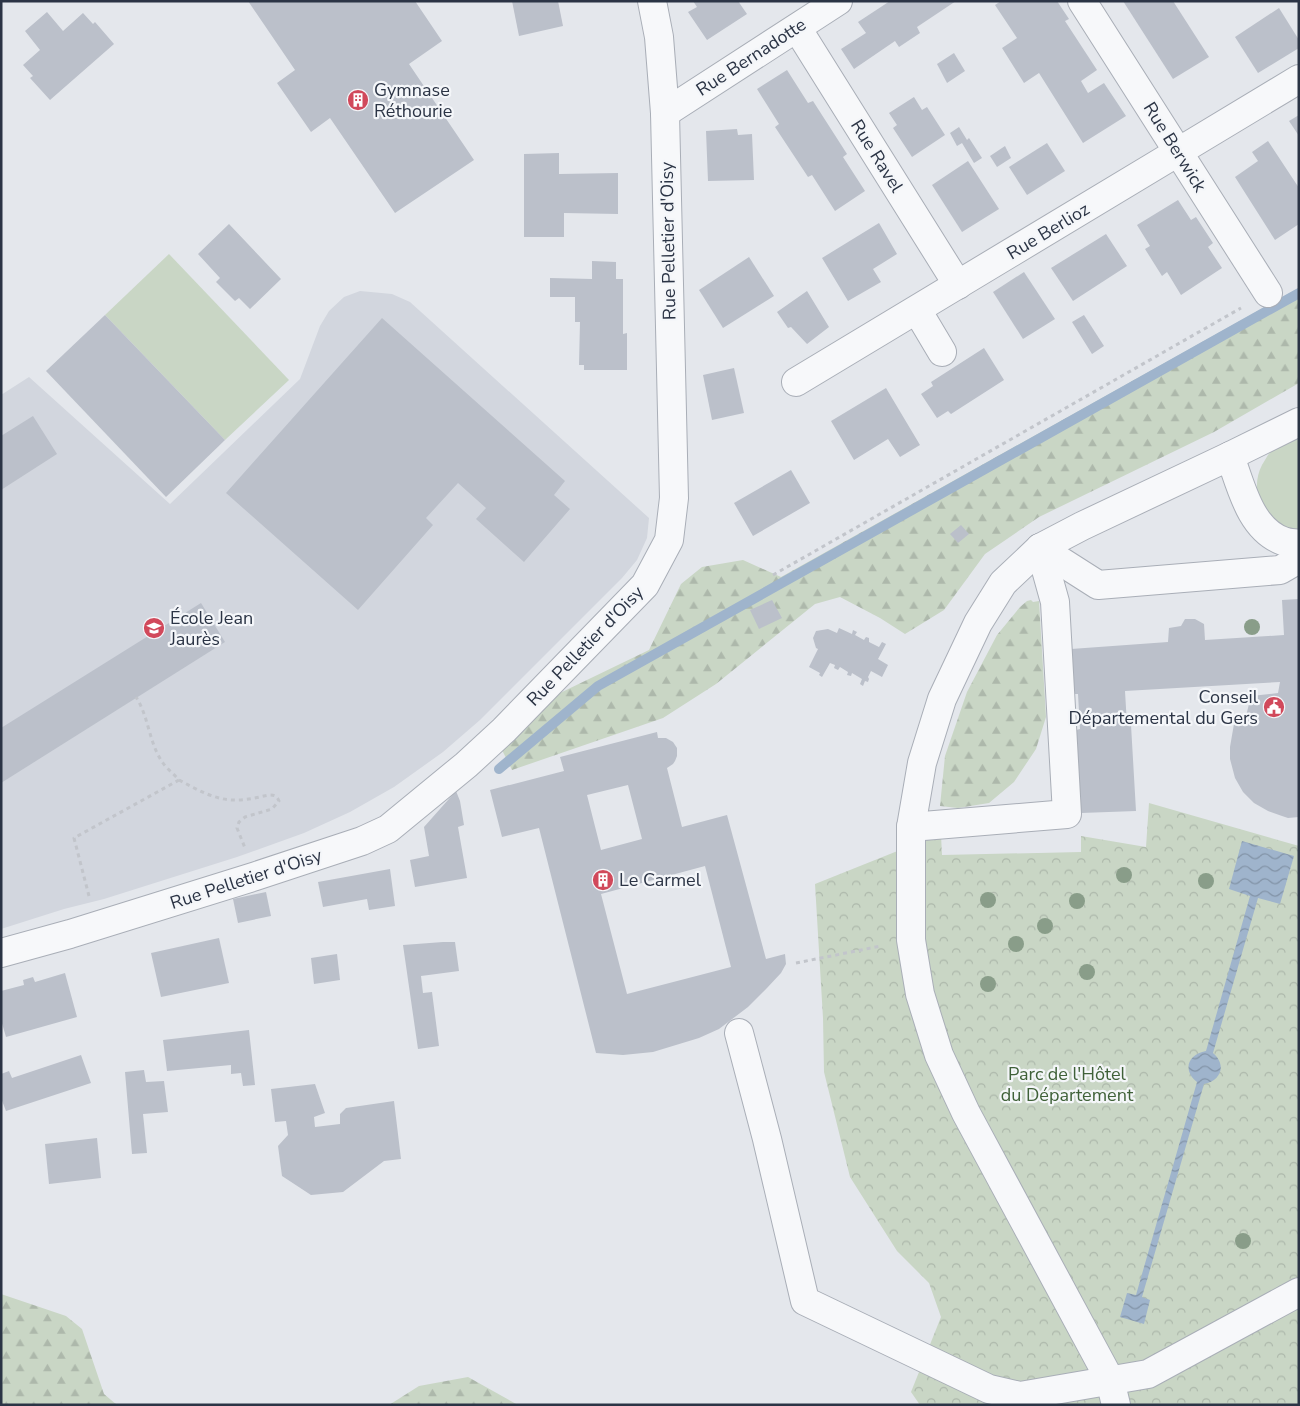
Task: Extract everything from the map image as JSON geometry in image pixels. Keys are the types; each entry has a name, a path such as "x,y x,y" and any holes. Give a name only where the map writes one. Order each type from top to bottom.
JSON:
{"street":[{"name":"Rue Pelletier d'Oisy","path":"1,953 97,926 256,876 362,841 388,829 466,765 504,730 645,585 668,540 674,498 664,113 659,37 652,1"},
{"name":"Rue Bernadotte","path":"664,113 838,1"},
{"name":"Rue Berwick","path":"1082,1 1268,293"},
{"name":"Rue Ravel","path":"797,28 958,285"},
{"name":"Rue Berlioz","path":"796,382 1299,78"},
{"path":"917,310 942,352"},
{"path":"1113,1392 966,1113 939,1055 920,994 911,940 911,827 922,763 942,699 978,623 1003,583 1040,548 1299,422"},
{"path":"1230,456 1249,509 1263,528 1283,541 1299,544"},
{"path":"1040,548 1098,585 1280,570 1299,559"},
{"path":"911,827 1067,814 1055,602 1040,548"},
{"path":"738,1033 767,1139 804,1301 990,1389 1020,1396 1113,1392 1299,1292"}],"path":[{"path":"773,575 1268,293"},
{"path":"136,697 141,704 155,748 162,763 179,780 221,800 239,800 270,795 278,797 279,801 272,809 245,817 239,822 237,828 256,876"},
{"path":"97,926 74,838 179,780"},
{"path":"796,963 911,940"}],"shaded area":[{"path":"360,291 392,294 410,302 649,518 647,538 637,560 622,578 480,720 443,752 394,787 350,812 304,833 237,857 1,929 1,395 29,377 170,504 300,379 320,326 329,311 344,297"}],"green space":[{"path":"169,254 289,380 225,440 105,315"},
{"path":"1299,288 1299,383 1214,432 1039,517 985,554 944,610 905,634 880,618 840,597 815,604 716,684 663,718 512,770 501,748 560,693 649,650 681,584 702,567 743,560 781,577"},
{"path":"1299,439 1299,532 1278,524 1269,517 1259,498 1257,487 1258,476 1268,455 1278,446"},
{"path":"1031,600 1033,602 1039,601 1046,717 1036,749 1014,782 989,803 958,808 940,806 945,756 967,692 997,635 1020,607"},
{"name":"Parc de l'Hôtel du Département","path":"1149,803 1299,846 1299,1405 920,1405 911,1392 941,1317 929,1283 897,1251 850,1177 824,1072 823,1018 815,884 941,835 942,855 1081,852 1081,836 1146,847"},
{"path":"1,1294 66,1316 82,1329 104,1394 117,1405 1,1405"},
{"path":"468,1377 518,1405 389,1405 419,1386"}],"water":[{"path":"1242,841 1294,856 1280,904 1258,898 1213,1053 1220,1062 1220,1072 1215,1080 1204,1084 1142,1297 1150,1300 1144,1324 1120,1317 1127,1293 1136,1295 1197,1082 1190,1073 1189,1063 1195,1055 1206,1051 1250,896 1229,889"}],"building":[{"name":"Gymnase Réthourie","path":"248,1 415,1 442,41 409,64 474,160 395,213 330,118 311,132 277,83 295,70"},
{"path":"512,1 558,1 563,26 519,36"},
{"path":"693,1 738,1 747,14 707,40 688,12 697,7"},
{"path":"890,1 956,1 917,27 920,33 899,47 895,41 854,69 841,49 866,33 858,22"},
{"path":"1001,1 1057,1 1069,19 1065,21 1097,70 1081,81 1088,93 1104,83 1126,116 1083,143 1039,73 1024,83 1002,48 1017,38 995,5"},
{"path":"1123,1 1173,1 1209,57 1173,79"},
{"path":"1279,8 1299,40 1299,48 1258,73 1235,37"},
{"path":"47,12 63,31 83,13 93,24 95,22 114,44 50,100 30,78 33,76 23,65 40,50 25,31"},
{"path":"954,53 965,71 947,83 937,64"},
{"path":"787,70 808,103 813,101 847,154 843,157 865,191 835,211 812,175 808,177 775,127 779,124 757,89"},
{"path":"914,97 922,110 927,107 945,135 912,157 893,128 897,125 889,113"},
{"path":"1299,115 1299,136 1289,121"},
{"path":"959,127 982,158 974,163 962,143 957,146 950,133"},
{"path":"737,129 738,135 752,134 754,180 708,181 706,131"},
{"path":"1268,141 1299,188 1299,224 1275,240 1235,177 1258,161 1252,152"},
{"path":"1047,143 1065,171 1027,195 1009,167"},
{"path":"1005,146 1011,158 997,167 990,156"},
{"path":"559,153 559,174 618,173 618,214 564,213 564,237 524,237 524,154"},
{"path":"968,161 999,209 962,232 932,185"},
{"path":"1178,200 1191,220 1196,217 1213,243 1208,247 1222,268 1181,295 1167,272 1162,276 1145,249 1150,246 1137,225"},
{"path":"879,223 897,254 873,269 881,282 848,301 822,258"},
{"path":"229,224 281,279 250,309 239,298 235,301 216,282 220,278 198,254"},
{"path":"1106,234 1127,266 1073,301 1051,268"},
{"path":"749,257 774,296 723,328 699,290"},
{"path":"592,261 616,262 616,279 623,279 623,334 627,333 627,370 584,370 584,365 579,365 580,322 575,322 575,297 550,297 550,278 592,279"},
{"path":"1024,272 1055,319 1023,339 993,292"},
{"path":"807,291 829,327 807,344 791,327 788,328 777,312"},
{"path":"105,315 225,440 166,497 46,371"},
{"path":"1084,315 1104,346 1092,354 1072,322"},
{"path":"382,318 565,481 554,495 570,509 524,562 476,519 486,508 458,483 426,518 433,525 358,610 226,493"},
{"path":"984,348 1004,380 951,414 948,411 937,418 921,394 933,386 931,382"},
{"path":"734,368 744,413 712,420 703,375"},
{"path":"886,388 920,445 900,457 888,439 854,460 831,421"},
{"path":"33,416 57,454 1,490 1,436"},
{"path":"791,470 810,503 753,536 734,503"},
{"path":"961,525 969,534 958,543 950,534"},
{"name":"Conseil Départemental du Gers","path":"1299,599 1299,817 1288,818 1268,811 1254,803 1243,792 1235,778 1230,759 1235,718 1245,720 1251,696 1278,693 1280,682 1125,691 1127,725 1131,725 1136,811 1081,813 1076,730 1080,729 1078,694 1074,694 1071,649 1168,642 1169,628 1181,626 1185,619 1195,619 1204,624 1205,640 1284,635 1282,600"},
{"path":"772,600 782,618 759,629 750,610"},
{"path":"201,603 225,642 1,783 1,728"},
{"path":"839,628 852,634 853,630 857,632 855,635 864,640 866,637 869,638 869,642 879,647 882,642 886,644 878,659 888,665 882,677 871,671 868,682 865,681 863,686 860,684 862,679 852,673 851,676 847,675 848,672 840,667 838,670 834,668 835,665 830,663 822,677 819,675 820,673 809,667 818,649 813,638 816,631 828,629 837,633"},
{"name":"Le Carmel","path":"657,732 658,738 666,738 673,742 677,748 675,761 667,768 682,827 727,815 766,959 785,954 786,964 781,973 748,1007 719,1029 699,1038 653,1052 623,1055 596,1053 539,828 502,837 490,790 564,771 560,757","holes":["628,785 642,839 601,850 587,795","705,866 731,967 627,994 601,894"]},
{"path":"456,791 460,801 464,825 458,827 467,878 415,887 410,860 429,856 424,827"},
{"path":"390,869 395,906 369,910 367,899 323,907 318,882"},
{"path":"266,892 271,916 238,923 233,899"},
{"path":"219,938 229,983 161,997 151,953"},
{"path":"455,942 459,971 421,976 423,993 432,992 439,1046 418,1049 403,945"},
{"path":"337,954 340,980 314,984 311,958"},
{"path":"65,973 77,1017 6,1037 1,1020 1,991 24,985 23,980 33,977 35,982"},
{"path":"249,1030 255,1085 243,1086 241,1073 231,1074 231,1065 167,1071 163,1040"},
{"path":"81,1055 91,1083 6,1111 1,1098 1,1074 9,1071 12,1078"},
{"path":"144,1070 146,1082 164,1081 168,1112 143,1114 147,1153 132,1154 125,1072"},
{"path":"315,1084 325,1113 314,1117 315,1127 340,1124 340,1114 346,1108 394,1101 401,1159 384,1161 343,1192 311,1195 282,1176 278,1146 288,1135 286,1121 275,1122 271,1089"},
{"path":"97,1138 101,1178 49,1184 45,1144"}],"waterway":[{"path":"499,769 598,686 1299,293"}],"place":[{"name":"Gymnase Réthourie","path":"358,100"},
{"name":"École Jean Jaurès","path":"154,628"},
{"name":"Conseil Départemental du Gers","path":"1274,707"},
{"name":"Le Carmel","path":"603,880"}]}
